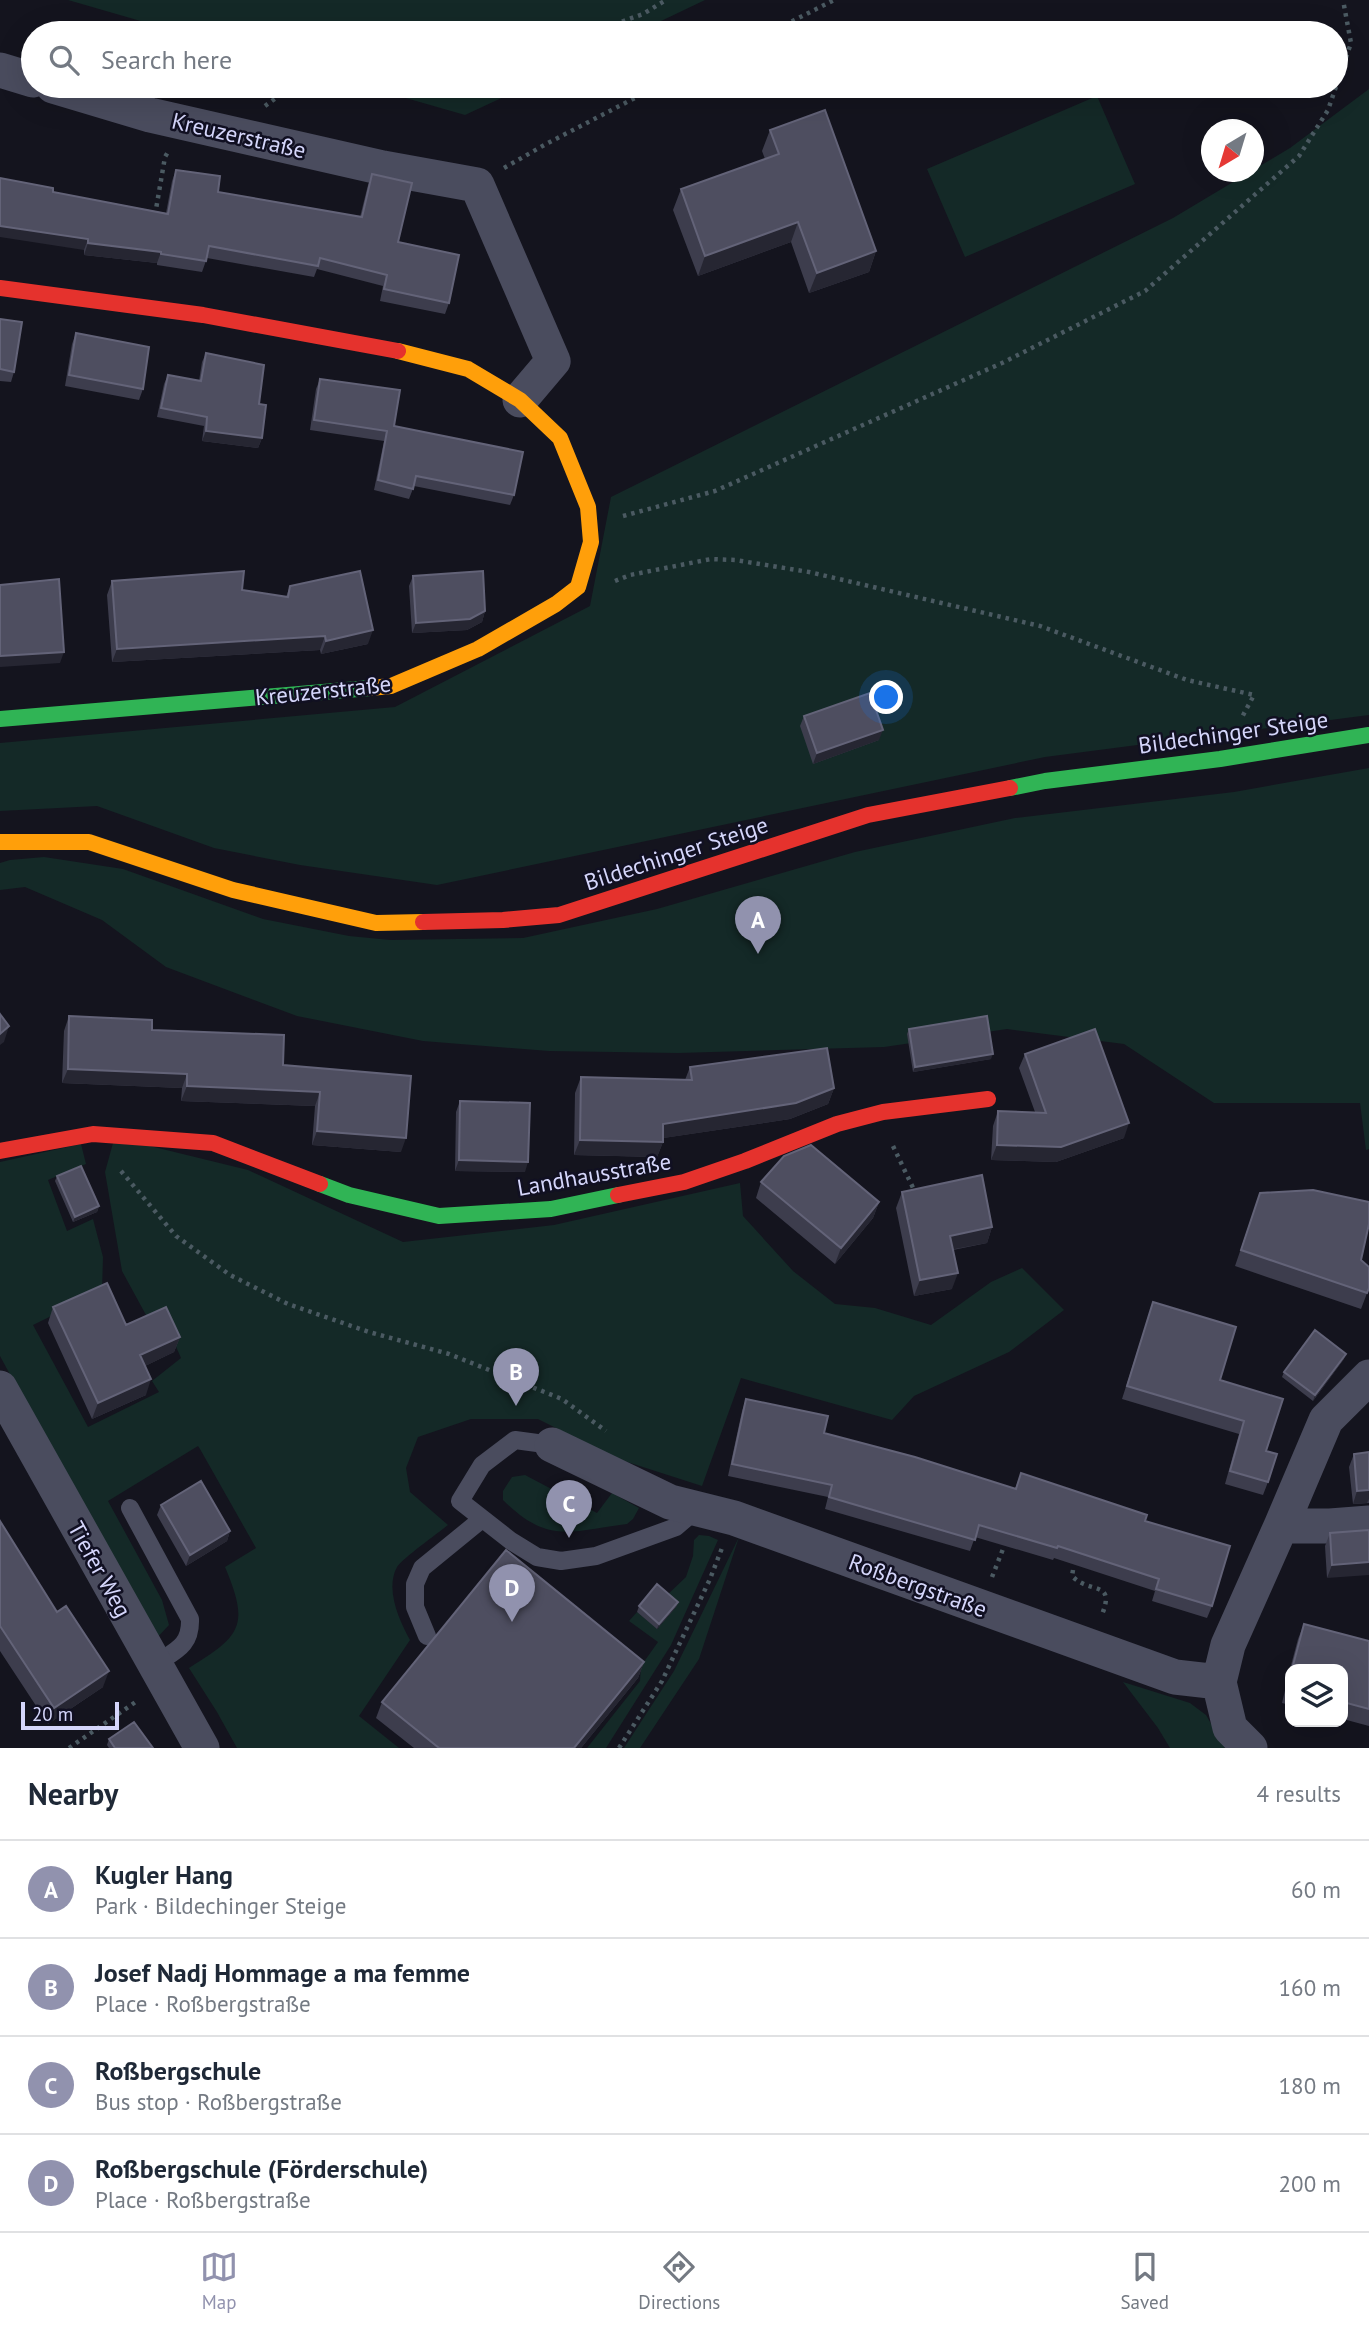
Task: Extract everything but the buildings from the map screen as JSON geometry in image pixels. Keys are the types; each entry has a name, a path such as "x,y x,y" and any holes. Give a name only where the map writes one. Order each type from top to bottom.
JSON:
{"street":[{"path":"0,70 21,76"},
{"name":"Kreuzerstraße","path":"93,98 188,124 477,185"},
{"path":"477,185 553,361 520,400"},
{"name":"Kreuzerstraße","path":"0,288 50,292 202,315 391,349 468,369 520,400 561,438 588,507 591,542 578,587 556,604 478,649 391,686 0,719"},
{"name":"Bildechinger Steige","path":"0,842 89,842 233,890 376,922 503,920 559,915 868,815 1045,781 1220,759 1369,735"},
{"name":"Landhausstraße","path":"0,1151 93,1134 213,1143 349,1195 439,1216 551,1209 684,1182 837,1124 883,1112 988,1099"},
{"path":"1250,1748 1230,1728 1219,1682 1228,1645 1326,1420 1369,1377"},
{"name":"Tiefer Weg","path":"0,1388 201,1748"},
{"name":"Roßbergstraße","path":"552,1445 670,1502 734,1518 1175,1677 1219,1682"},
{"path":"1281,1526 1369,1523"}],"lane":[{"path":"552,1445 515,1440 482,1465 460,1502 510,1541 537,1557 561,1561 596,1556 676,1527 698,1508"},
{"path":"130,1508 190,1619 190,1633 184,1645 159,1674"},
{"path":"428,1636 415,1607 415,1584 422,1568 482,1519"}],"path":[{"path":"623,21 643,14 666,0"},
{"path":"793,21 834,0"},
{"path":"1343,0 1347,21"},
{"path":"1348,27 1351,43 1348,52"},
{"path":"477,185 546,144 635,98"},
{"path":"591,542 622,517 715,491 1002,363 1145,291 1299,156 1328,110 1332,98"},
{"path":"154,223 165,157 173,146 181,143 188,124"},
{"path":"605,584 630,575 711,559 797,570 1040,626 1187,680 1254,695"},
{"path":"883,1112 889,1140 919,1203"},
{"path":"93,1134 176,1236 230,1275 288,1304 369,1332 449,1354 562,1399 607,1431"},
{"path":"619,1748 662,1681 710,1579 734,1518"},
{"path":"1073,1570 1072,1576 1077,1581 1099,1587 1107,1598 1089,1647"},
{"path":"69,1748 159,1674"}],"green space":[{"path":"68,0 705,0 661,21 141,21"},
{"path":"1369,89 1369,715 1045,757 437,885 300,865 214,848 97,806 0,811 0,743 395,707 590,606 611,497 1173,218 1233,182 1264,182 1264,164 1290,148"},
{"path":"406,98 501,98 465,115"},
{"path":"1092,98 1098,98 1135,184 965,257 927,169"},
{"path":"1369,768 1369,1149 1366,1150 1360,1103 1214,1103 1124,1044 1007,1029 884,1047 678,1053 549,1051 423,1041 297,1016 166,967 102,920 25,887 0,890 0,863 44,857 123,869 263,919 349,936 390,940 523,938 657,909 855,852 1015,818 1234,792"},
{"path":"113,1143 150,1146 248,1170 403,1242 554,1225 740,1183 743,1216 793,1271 835,1304 875,1308 931,1325 991,1282 1022,1268 1064,1310 1009,1352 914,1396 892,1420 741,1378 702,1486 618,1459 538,1419 471,1419 418,1437 406,1468 410,1492 448,1525 397,1567 392,1585 393,1594 398,1614 410,1640 359,1716 399,1748 237,1748 189,1668 220,1647 236,1628 237,1603 225,1567 256,1548 200,1449 198,1446 108,1501 162,1600 169,1625 154,1641 0,1356 0,1162 81,1144 86,1164 48,1180 67,1231 93,1219 103,1257 102,1291 33,1325 88,1427 159,1392 152,1381 181,1358 167,1326 152,1326 122,1271 105,1172"},
{"path":"525,1475 597,1513 612,1493 639,1508 627,1524 561,1532 547,1529 533,1524 503,1500 503,1491 512,1477"},
{"path":"699,1535 718,1540 671,1645 606,1748 587,1748 640,1681 641,1666 658,1642 629,1621 637,1612 658,1629 665,1597 686,1577 693,1556 694,1540"},
{"path":"739,1537 699,1659 640,1748 624,1748 674,1671"},
{"path":"1123,1682 1190,1703 1206,1715 1225,1748 1170,1748"}],"traffic: fast":[{"path":"0,719 370,688"},
{"path":"1010,788 1369,735"},
{"path":"320,1184 349,1195 439,1216 551,1209 618,1195"}],"traffic: slow":[{"path":"370,688 391,686 478,649 556,604 578,587 591,542 588,507 560,438 520,400 468,369 398,351"},
{"path":"0,842 89,842 233,890 376,923 423,922"}],"traffic: jam":[{"path":"0,288 203,315 398,351"},
{"path":"423,922 503,920 559,915 868,815 1010,788"},
{"path":"618,1195 684,1182 837,1124 883,1112 988,1099"},
{"path":"0,1151 93,1134 213,1143 320,1184"}],"place":[{"name":"Kugler Hang","path":"758,954"},
{"name":"Josef Nadj Hommage a ma femme","path":"516,1406"},
{"name":"Roßbergschule","path":"569,1538"},
{"name":"Roßbergschule (Förderschule)","path":"512,1622"}]}
